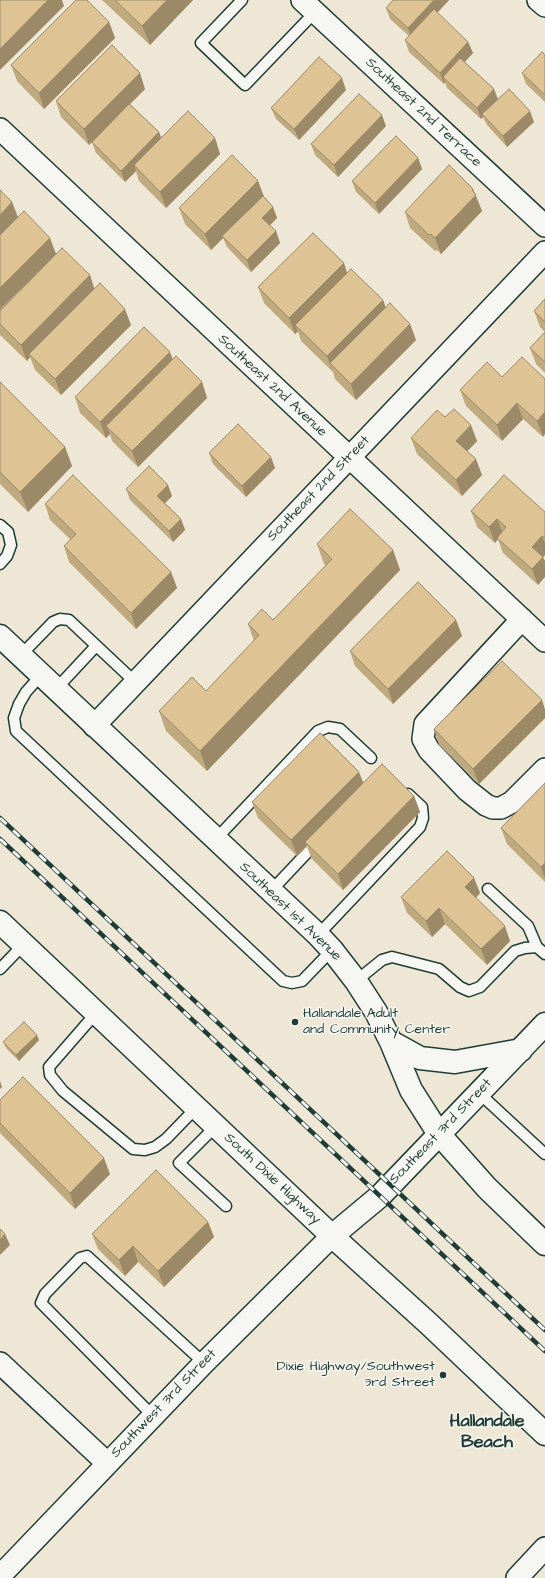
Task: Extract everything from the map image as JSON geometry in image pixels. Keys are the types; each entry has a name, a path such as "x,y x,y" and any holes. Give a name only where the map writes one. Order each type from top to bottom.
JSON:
{"main road":[{"name":"Southeast 1st Avenue","path":"0,636 270,892 325,942 356,981 376,1012 391,1042 411,1090 439,1134 487,1188 540,1236"},
{"name":"South Dixie Highway","path":"0,922 332,1236 429,1324 545,1434"},
{"name":"Southeast 3rd Street","path":"332,1236 380,1196 545,1024"},
{"path":"391,1042 420,1058 455,1062 521,1050"}],"street":[{"path":"538,0 545,6"},
{"name":"Southeast 2nd Terrace","path":"308,6 545,226"},
{"name":"Southeast 2nd Avenue","path":"0,129 348,458 545,641"},
{"name":"Southeast 2nd Street","path":"94,726 545,252"},
{"path":"522,619 425,724 423,738 429,750 467,790 486,805 493,808 501,808 512,802 545,769"},
{"name":"Southwest 3rd Street","path":"0,1576 204,1363 332,1236"},
{"path":"0,1363 107,1463"},
{"path":"517,1578 545,1548"}],"lane":[{"path":"242,0 201,43 245,84 308,6"},
{"path":"0,525 8,532 11,545 7,556 0,564"},
{"path":"20,656 53,622 60,619 69,620 136,682"},
{"path":"96,646 48,682 26,692 19,704 14,718 16,731 283,981 292,983 302,981 325,942 420,827 423,818 422,807 401,788"},
{"path":"215,840 318,731 328,726 340,729 371,758"},
{"path":"270,892 324,835"},
{"path":"488,889 528,926 537,947 545,954"},
{"path":"0,969 24,944"},
{"path":"356,981 382,960 392,957 439,968 460,987 469,991 480,987 515,951 537,947"},
{"path":"96,1013 49,1067 50,1075 63,1091 133,1150 145,1150 155,1147 166,1139 196,1108"},
{"path":"479,1093 545,1154"},
{"path":"216,1126 179,1163 226,1206"},
{"path":"153,1416 41,1303 45,1294 80,1258 87,1256 204,1363"}],"building":[{"path":"48,0 0,49 0,1"},
{"path":"76,0 87,0 109,22 39,93 11,65"},
{"path":"115,0 167,0 142,26"},
{"path":"393,0 434,0 408,28 386,8"},
{"path":"434,9 468,42 440,73 405,40"},
{"path":"112,45 140,73 84,129 56,101"},
{"path":"542,52 545,55 545,95 522,73"},
{"path":"319,57 342,78 294,129 271,108"},
{"path":"460,58 494,89 477,108 443,77"},
{"path":"509,89 530,111 503,136 482,114"},
{"path":"359,94 382,115 334,165 311,144"},
{"path":"129,104 159,132 121,171 92,142"},
{"path":"188,111 215,138 160,192 134,165"},
{"path":"396,136 418,158 375,203 352,181"},
{"path":"232,155 258,181 205,234 179,208"},
{"path":"449,165 473,189 472,190 476,195 435,238 431,234 429,235 405,212"},
{"path":"0,190 12,202 0,215"},
{"path":"263,196 273,207 262,218 276,231 247,260 222,236"},
{"path":"24,211 50,238 0,288 0,235"},
{"path":"313,233 344,263 289,318 258,287"},
{"path":"62,248 90,275 21,345 0,324 0,311"},
{"path":"351,269 383,300 327,356 295,325"},
{"path":"100,283 125,309 55,379 29,354"},
{"path":"545,299 545,322 534,311"},
{"path":"390,303 410,324 351,384 330,363"},
{"path":"144,327 170,352 100,422 75,397"},
{"path":"545,332 545,362 530,348"},
{"path":"176,356 202,382 132,451 106,426"},
{"path":"522,357 545,379 545,412 537,421 517,403 497,425 460,390 487,362 502,377"},
{"path":"0,382 65,447 20,492 0,472"},
{"path":"454,409 471,425 456,441 476,459 456,480 411,438 437,410 445,417"},
{"path":"238,424 271,457 242,486 209,453"},
{"path":"149,466 168,485 157,496 181,519 169,531 126,489"},
{"path":"73,475 171,572 131,613 64,546 76,534 45,504"},
{"path":"504,475 545,512 545,538 542,536 532,547 543,557 532,569 497,538 506,527 497,519 489,527 471,511"},
{"path":"350,509 393,550 200,751 159,711 192,677 206,691 259,635 248,624 262,609 273,620 332,559 317,544"},
{"path":"418,582 456,620 388,689 350,651"},
{"path":"502,661 542,700 473,769 434,729"},
{"path":"320,733 359,772 291,840 252,802"},
{"path":"382,764 414,796 338,874 305,842"},
{"path":"545,783 545,863 541,867 501,828"},
{"path":"447,851 474,878 465,887 505,926 481,949 439,908 426,921 401,897"},
{"path":"24,1022 37,1035 16,1055 3,1042"},
{"path":"23,1077 104,1158 70,1193 0,1123 0,1100"},
{"path":"156,1170 208,1222 158,1271 133,1246 119,1260 92,1234"},
{"path":"0,1229 5,1234 0,1240"}],"railway":[{"path":"0,818 545,1330"},
{"path":"0,839 545,1351"}],"place":[{"name":"Hallandale Adult and Community Center","path":"295,1022"},
{"name":"Dixie Highway/Southwest 3rd Street","path":"443,1375"}],"district":[{"name":"Hallandale Beach","path":"487,1432"}]}
